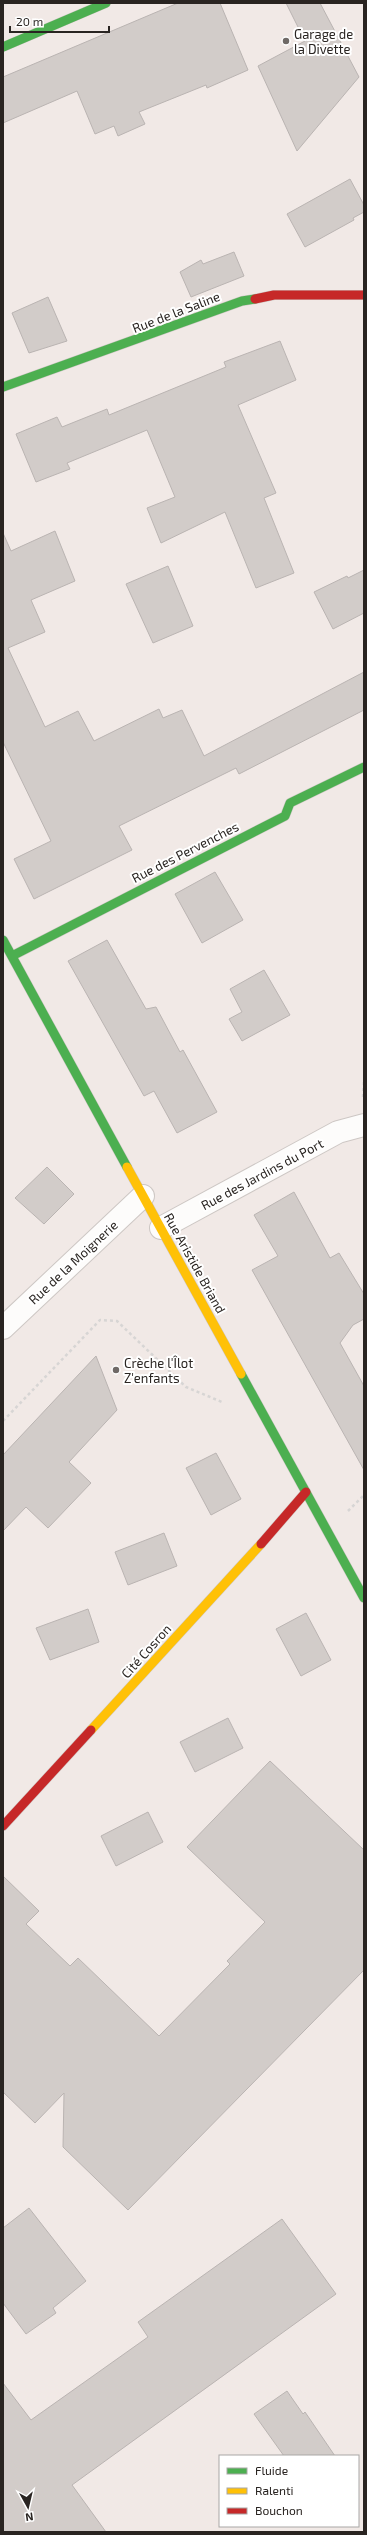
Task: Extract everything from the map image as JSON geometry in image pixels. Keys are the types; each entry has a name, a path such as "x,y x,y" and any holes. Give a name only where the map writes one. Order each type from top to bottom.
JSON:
{"street":[{"path":"3,47 106,3"},
{"name":"Rue de la Saline","path":"3,387 242,301 274,295 364,295"},
{"name":"Rue des Pervenches","path":"12,956 284,816 290,803 364,767"},
{"name":"Rue Aristide Briand","path":"3,940 364,1598"},
{"name":"Rue des Jardins du Port","path":"161,1228 338,1132 364,1125"},
{"name":"Rue de la Moignerie","path":"3,1328 143,1196"},
{"name":"Cité Cosron","path":"3,1826 293,1510 306,1492"}],"path":[{"path":"3,1421 100,1320 117,1321 186,1387 226,1403"},
{"path":"327,1531 364,1495"}],"building":[{"path":"178,3 220,3 248,70 207,88 206,85 139,112 145,124 118,136 114,126 95,134 77,91 3,123 3,77"},
{"path":"286,3 320,3 359,77 297,151 258,66 305,41"},
{"path":"350,179 364,205 364,212 353,218 354,220 305,247 287,214"},
{"path":"234,252 244,276 191,297 180,272 201,260 203,264"},
{"path":"48,297 67,341 29,353 12,313"},
{"path":"280,341 296,380 238,405 276,493 264,498 294,573 256,588 225,512 161,543 147,508 175,497 147,430 67,463 70,469 36,482 16,434 57,417 62,427 107,409 109,415 226,367 224,362"},
{"path":"55,531 75,581 31,600 45,632 8,648 45,727 78,711 94,741 159,709 163,718 182,710 204,756 364,672 364,710 239,774 236,768 119,826 132,850 34,899 14,859 51,841 3,742 3,533 11,551"},
{"path":"168,566 193,626 153,643 126,584"},
{"path":"364,570 364,613 333,629 314,592 347,576 348,578"},
{"path":"215,872 243,920 202,943 175,894"},
{"path":"107,940 146,1009 156,1007 180,1052 183,1050 217,1112 177,1133 154,1091 144,1096 68,961"},
{"path":"264,970 290,1015 242,1041 229,1019 242,1012 230,989"},
{"path":"47,1167 74,1194 44,1224 15,1198"},
{"path":"294,1192 330,1258 339,1253 364,1294 364,1319 353,1325 340,1343 364,1386 364,1470 252,1270 278,1256 254,1215"},
{"path":"96,1356 117,1410 69,1462 91,1483 48,1528 26,1507 3,1531 3,1455"},
{"path":"216,1453 241,1499 211,1515 186,1468"},
{"path":"164,1533 177,1566 128,1585 115,1552"},
{"path":"88,1609 99,1642 50,1660 36,1628"},
{"path":"306,1613 331,1660 301,1676 276,1629"},
{"path":"228,1718 243,1748 195,1772 180,1742"},
{"path":"270,1761 364,1850 364,1970 128,2210 63,2147 64,2093 35,2123 3,2092 3,1876 39,1911 26,1924 70,1966 78,1958 159,2036 230,1964 227,1961 265,1922 187,1847"},
{"path":"148,1812 163,1842 116,1866 101,1836"},
{"path":"29,2208 86,2281 53,2308 56,2313 26,2334 3,2303 3,2228"},
{"path":"282,2219 336,2294 72,2485 106,2532 3,2532 3,2383 31,2420 148,2337 138,2322"},
{"path":"287,2391 303,2414 305,2412 334,2455 283,2455 254,2414"}],"traffic: fast":[{"path":"3,47 106,3"},
{"path":"3,387 242,301 255,299"},
{"path":"12,956 285,816 290,803 364,767"},
{"path":"3,940 127,1167"},
{"path":"241,1374 364,1598"}],"traffic: slow":[{"path":"127,1167 241,1374"},
{"path":"91,1730 261,1544"}],"traffic: jam":[{"path":"255,299 274,295 364,295"},
{"path":"261,1544 306,1492"},
{"path":"3,1826 91,1730"}],"place":[{"name":"Garage de la Divette","path":"286,41"},
{"name":"Crèche l'Îlot Z'enfants","path":"116,1370"}]}
